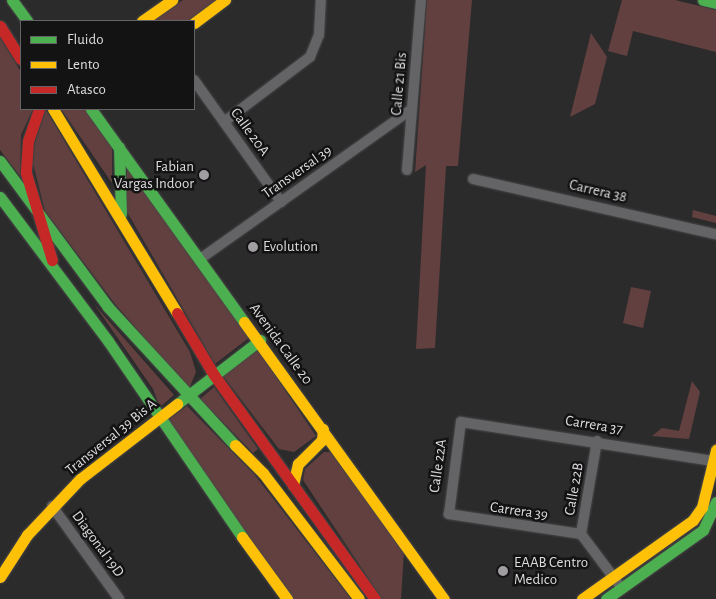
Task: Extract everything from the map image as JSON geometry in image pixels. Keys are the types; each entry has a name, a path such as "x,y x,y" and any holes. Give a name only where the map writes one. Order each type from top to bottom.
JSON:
{"main road":[{"path":"12,0 25,18 1,27 20,57"},
{"path":"143,20 172,0"},
{"path":"195,22 225,0"},
{"path":"702,0 716,3"},
{"path":"39,110 26,163 34,208 57,272 108,307"},
{"path":"54,110 214,375 375,599"},
{"name":"Avenida Calle 20","path":"92,110 260,340 444,599"},
{"path":"119,147 117,195 124,227"},
{"path":"0,161 108,307 187,396 263,473 359,599"},
{"path":"0,197 57,272 287,599"},
{"name":"Transversal 39 Bis A","path":"0,577 52,506 158,418 260,340"},
{"name":"Transversal 39 Bis A","path":"0,556 50,493 150,406"},
{"path":"293,485 298,464 322,440 323,429"},
{"path":"582,599 693,520 702,507 716,450"},
{"path":"606,599 703,530 716,502"}],"street":[{"path":"224,122 304,64 319,35 321,0"},
{"name":"Calle 21 Bis","path":"407,170 421,0"},
{"name":"Calle 20A","path":"195,81 281,202"},
{"name":"Transversal 39","path":"200,259 412,109"},
{"name":"Carrera 38","path":"473,179 716,234"},
{"name":"Carrera 37","path":"467,421 597,441 714,462"},
{"name":"Calle 22A","path":"454,517 447,508 458,427 467,421"},
{"name":"Calle 22B","path":"597,441 581,534 621,588"},
{"name":"Diagonal 19D","path":"52,506 119,599"},
{"name":"Carrera 39","path":"454,517 581,534"}],"shaded area":[{"path":"183,0 216,0 189,20 154,20"},
{"path":"427,0 472,0 458,166 446,166 435,348 416,349 426,165 415,172"},
{"path":"622,0 675,0 716,10 716,52 633,31 627,56 608,51"},
{"path":"591,33 607,57 595,104 570,117"},
{"path":"0,38 20,70 20,110 33,110 21,135 20,176 0,150"},
{"path":"46,110 190,352 196,372 189,389 115,304 45,211 33,164 35,143"},
{"path":"62,110 88,110 112,148 112,183"},
{"path":"128,165 250,337 215,364 123,205"},
{"path":"693,210 716,216 716,223 692,217"},
{"path":"631,287 651,291 643,328 623,323"},
{"path":"94,304 174,395 160,407 153,389"},
{"path":"258,350 316,436 294,452 279,449 223,376"},
{"path":"692,381 700,392 689,439 652,436 662,428 679,431"},
{"path":"214,387 258,449 253,453 200,399"},
{"path":"187,406 254,474 351,599 294,599 165,422"},
{"path":"324,452 330,452 404,551 401,599 382,599 303,480 305,469"}],"traffic: fast":[{"path":"12,0 26,20"},
{"path":"703,0 716,3"},
{"path":"92,110 244,322"},
{"path":"119,147 121,214"},
{"path":"0,161 108,307 235,445"},
{"path":"0,197 108,341 242,537"},
{"path":"177,404 260,340"},
{"path":"606,599 703,530 716,502"}],"traffic: slow":[{"path":"143,20 172,0"},
{"path":"195,22 225,0"},
{"path":"54,110 177,313"},
{"path":"244,322 444,599"},
{"path":"0,577 27,535 80,479 177,404"},
{"path":"293,485 298,464 322,440 323,429"},
{"path":"235,445 263,473 359,599"},
{"path":"582,599 693,520 702,507 716,450"},
{"path":"242,537 287,599"}],"traffic: jam":[{"path":"0,26 20,57"},
{"path":"39,110 28,141 26,173 52,260"},
{"path":"177,313 214,375 375,599"}],"place":[{"name":"Fabian Vargas Indoor","path":"204,175"},
{"name":"Evolution","path":"253,247"},
{"name":"EAAB Centro Medico","path":"503,571"}]}
